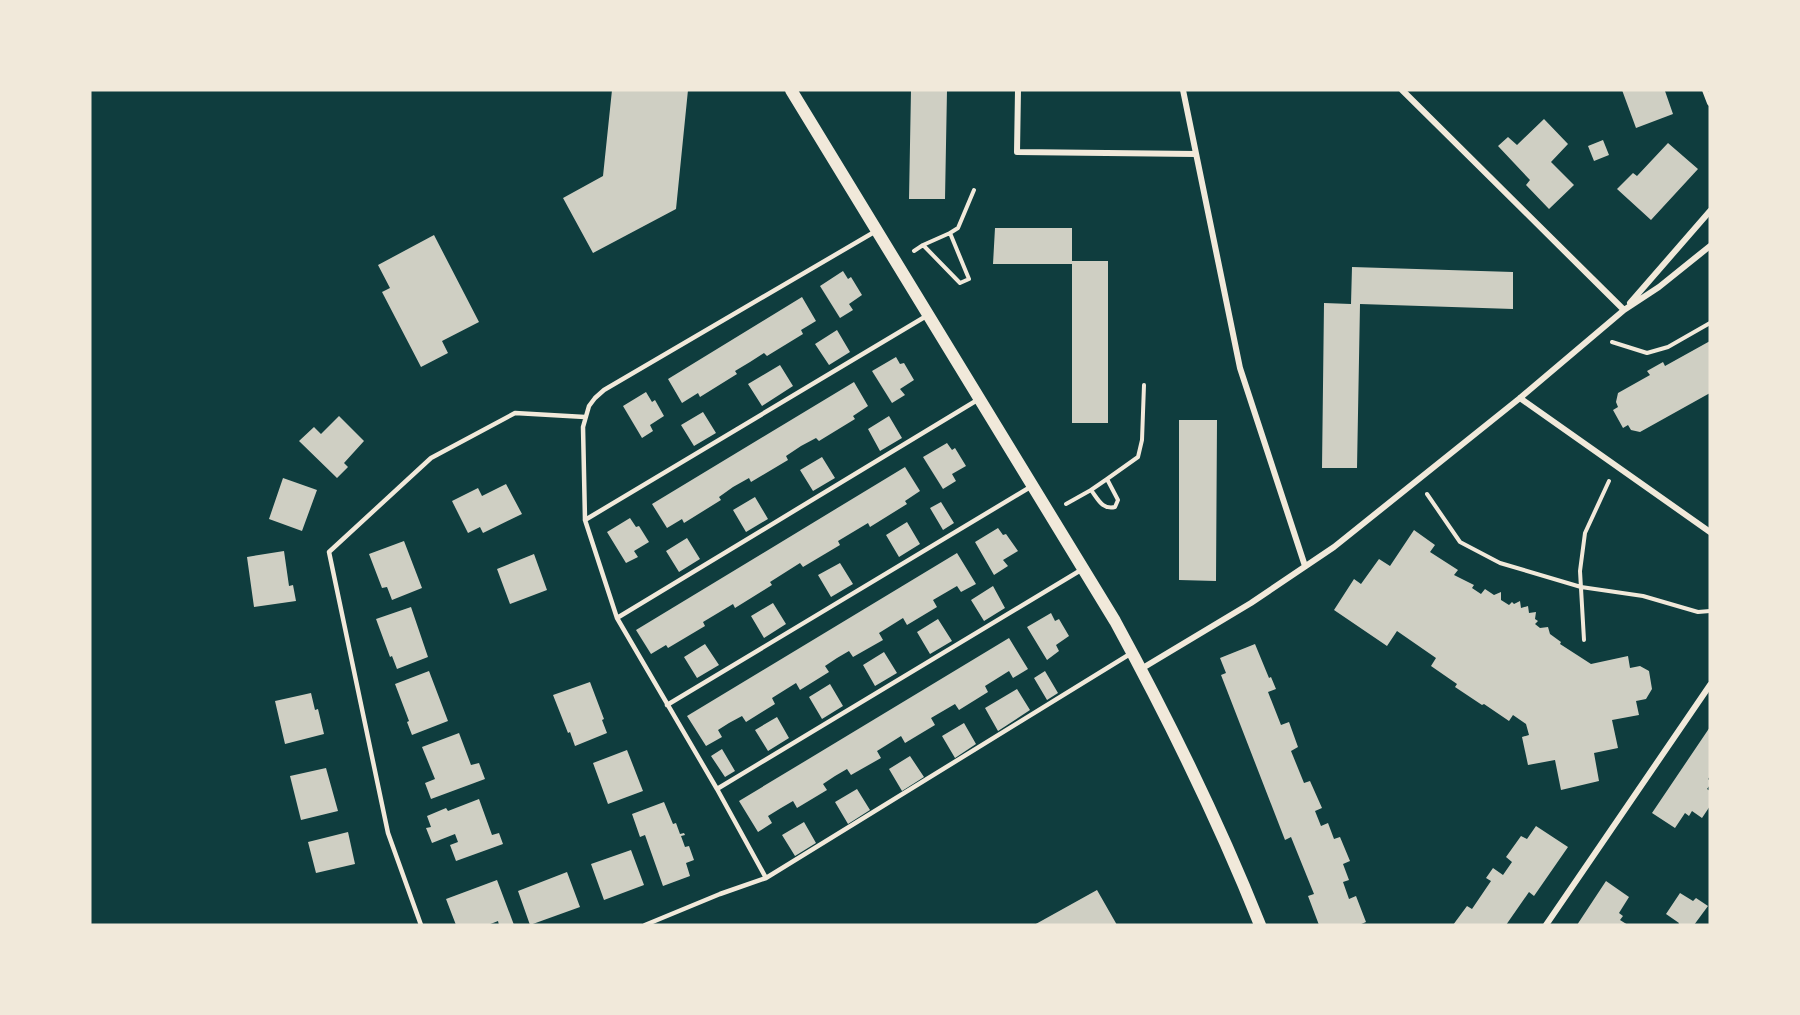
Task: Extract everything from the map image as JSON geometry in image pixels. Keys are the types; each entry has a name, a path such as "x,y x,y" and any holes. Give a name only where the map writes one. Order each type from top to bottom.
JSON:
{"main road":[{"path":"791,90 1050,514 1141,669 1214,814 1260,925"}],"street":[{"path":"1018,90 1017,152 1196,154"},
{"path":"1183,90 1240,368 1305,567"},
{"path":"1402,90 1624,310"},
{"path":"1705,90 1710,103"},
{"path":"1624,310 1710,211"},
{"path":"1141,669 1251,603 1334,547 1520,398 1624,310 1659,287 1710,246"},
{"path":"1520,398 1710,532"},
{"path":"1546,925 1710,685"}],"lane":[{"path":"766,878 617,618 585,520 583,427 585,417 595,398 604,390 876,231"},
{"path":"585,520 928,315"},
{"path":"617,618 979,399"},
{"path":"421,925 388,833 329,552 431,458 515,413 585,417"},
{"path":"667,705 1032,486"},
{"path":"717,789 1083,569"},
{"path":"645,925 766,878 1132,653"}],"path":[{"path":"896,263 923,245 958,228 974,190"},
{"path":"923,245 960,283 969,279 950,233"},
{"path":"1595,334 1647,354 1668,347 1710,324"},
{"path":"1050,514 1091,490 1138,457 1142,440 1144,385"},
{"path":"1584,640 1580,571 1585,533 1598,502 1617,467"},
{"path":"1091,490 1103,506 1115,507 1118,500 1107,479"},
{"path":"1418,480 1460,542 1500,563 1581,587 1643,596 1698,612 1710,611"}],"building":[{"path":"612,90 688,90 676,209 593,253 563,198 603,176"},
{"path":"911,90 947,90 945,199 909,199"},
{"path":"1622,90 1665,91 1673,114 1636,128"},
{"path":"1544,119 1568,144 1551,162 1574,185 1549,209 1526,185 1530,180 1498,146 1508,137 1517,145"},
{"path":"1603,140 1609,155 1594,161 1588,146"},
{"path":"1668,143 1698,169 1651,220 1617,189 1633,173 1637,176"},
{"path":"995,228 1072,228 1072,261 1108,261 1108,423 1072,423 1072,264 993,264"},
{"path":"434,235 479,322 442,341 448,353 421,367 382,292 390,288 378,265"},
{"path":"1352,267 1513,272 1513,309 1360,304 1357,468 1322,468 1324,303 1351,304"},
{"path":"843,271 848,279 851,277 862,295 849,304 853,310 840,318 820,286"},
{"path":"802,297 816,321 801,330 803,334 767,356 764,353 735,371 737,374 700,397 698,393 682,403 668,379"},
{"path":"837,330 850,352 829,365 815,344"},
{"path":"1710,341 1710,393 1640,432 1631,430 1628,425 1623,428 1613,410 1618,407 1616,402 1618,393 1650,375 1647,371 1663,362 1665,366"},
{"path":"896,357 900,364 904,363 914,380 900,389 905,395 892,403 872,371"},
{"path":"780,365 793,386 762,406 748,384"},
{"path":"854,382 868,406 853,416 855,419 819,441 816,438 801,446 786,456 788,460 751,482 749,478 733,487 719,497 721,500 684,523 682,519 667,528 652,504"},
{"path":"646,392 652,402 655,400 664,416 650,425 653,431 642,438 623,406"},
{"path":"703,412 716,433 694,446 681,425"},
{"path":"339,416 364,441 344,463 348,467 337,478 299,441 314,427 321,434"},
{"path":"889,416 902,438 880,451 868,429"},
{"path":"1179,420 1217,420 1216,581 1179,580"},
{"path":"947,443 952,450 955,448 966,466 952,474 956,481 943,489 923,457"},
{"path":"822,457 835,478 813,491 800,470"},
{"path":"905,467 920,491 905,501 907,504 870,527 868,523 838,541 840,545 803,567 800,563 770,582 772,585 735,608 733,604 703,622 705,626 668,648 666,645 651,654 636,630"},
{"path":"283,478 317,490 302,531 269,519"},
{"path":"506,484 522,514 483,533 480,527 468,533 452,501 478,488 482,496"},
{"path":"755,497 768,519 746,532 733,510"},
{"path":"941,502 954,523 943,530 930,508"},
{"path":"630,518 636,527 639,526 649,542 634,551 638,557 626,563 607,532"},
{"path":"907,522 920,544 899,557 886,535"},
{"path":"998,528 1003,535 1006,534 1018,551 1003,560 1008,566 994,575 975,542"},
{"path":"1414,530 1435,545 1430,552 1458,570 1454,575 1474,585 1472,588 1481,594 1485,589 1494,595 1501,592 1501,600 1509,605 1520,601 1521,608 1528,606 1529,613 1536,612 1535,619 1538,621 1535,624 1540,628 1548,627 1550,634 1561,642 1560,644 1591,664 1628,656 1630,668 1640,666 1649,671 1652,689 1646,699 1636,701 1639,715 1612,720 1618,748 1594,753 1599,781 1561,790 1555,760 1528,765 1522,737 1529,735 1526,724 1513,715 1509,721 1455,687 1457,684 1431,666 1436,658 1397,631 1387,646 1334,610 1354,579 1361,584 1379,559 1390,566"},
{"path":"687,538 700,559 679,572 666,551"},
{"path":"404,541 422,588 392,600 387,587 382,588 369,554"},
{"path":"284,551 289,586 293,585 296,601 254,607 247,557"},
{"path":"957,553 976,584 961,592 957,586 933,600 937,607 907,625 903,618 879,633 883,640 853,657 849,651 837,658 825,666 829,672 800,690 796,683 772,698 775,704 746,722 742,716 729,723 718,730 722,737 706,746 687,716"},
{"path":"534,554 547,590 510,604 497,569"},
{"path":"840,563 853,584 831,597 818,575"},
{"path":"993,586 1005,608 984,621 971,600"},
{"path":"773,603 786,624 764,638 751,616"},
{"path":"411,607 428,657 397,669 392,656 390,657 376,619"},
{"path":"1051,613 1055,621 1059,619 1069,636 1056,645 1059,651 1047,660 1027,627"},
{"path":"938,619 952,641 930,654 917,632"},
{"path":"1009,638 1028,669 1013,678 1009,671 985,686 988,692 959,710 955,704 931,718 935,725 905,743 901,736 877,751 881,758 851,775 847,769 835,776 823,784 827,790 797,808 793,801 781,808 768,816 772,823 758,832 739,801"},
{"path":"705,644 719,665 697,678 684,657"},
{"path":"1255,644 1276,689 1268,692 1281,725 1289,722 1298,747 1291,751 1304,783 1310,781 1322,808 1315,811 1321,826 1328,823 1334,839 1340,837 1350,861 1343,864 1349,880 1343,882 1349,899 1356,896 1366,922 1359,925 1319,925 1308,896 1314,894 1291,837 1285,840 1221,675 1226,673 1220,658"},
{"path":"884,652 897,673 875,686 863,665"},
{"path":"429,671 448,721 412,735 395,684"},
{"path":"1045,671 1058,693 1047,700 1034,678"},
{"path":"590,682 607,733 575,746 553,695"},
{"path":"830,684 843,706 822,719 809,697"},
{"path":"1017,689 1030,710 998,731 985,708"},
{"path":"311,693 315,710 318,709 324,734 285,744 275,701"},
{"path":"777,717 789,738 768,751 755,730"},
{"path":"964,723 976,744 955,758 942,736"},
{"path":"1710,727 1710,776 1708,779 1710,785 1707,789 1710,791 1710,806 1702,818 1692,811 1689,816 1685,813 1675,828 1652,813"},
{"path":"459,733 471,765 479,763 485,779 431,799 425,783 435,779 422,747"},
{"path":"722,749 735,771 725,777 711,756"},
{"path":"627,750 643,791 608,804 593,763"},
{"path":"910,756 924,777 902,791 889,769"},
{"path":"326,768 338,811 301,820 290,776"},
{"path":"857,789 870,810 848,824 835,802"},
{"path":"479,799 492,835 499,833 503,844 456,861 450,845 458,842 455,834 432,843 426,828 431,827 427,816"},
{"path":"664,802 673,824 676,823 680,834 684,833 685,835 681,836 685,847 689,846 694,860 686,863 690,876 663,886 645,835 640,837 632,814"},
{"path":"804,822 816,843 795,856 782,835"},
{"path":"1536,826 1568,847 1534,896 1529,892 1506,925 1453,925 1467,906 1472,909 1491,881 1486,878 1493,868 1503,875 1512,862 1506,857 1521,836 1527,839"},
{"path":"348,832 355,864 316,873 308,842"},
{"path":"631,850 644,885 604,900 591,864"},
{"path":"567,872 580,907 530,925 518,891"},
{"path":"497,880 514,925 499,925 498,921 488,925 456,925 446,899"},
{"path":"1606,881 1629,897 1619,913 1623,916 1620,920 1628,925 1577,925"},
{"path":"1097,890 1117,925 1034,925"},
{"path":"1680,893 1693,901 1696,898 1708,906 1694,925 1678,925 1679,923 1666,914"}]}
